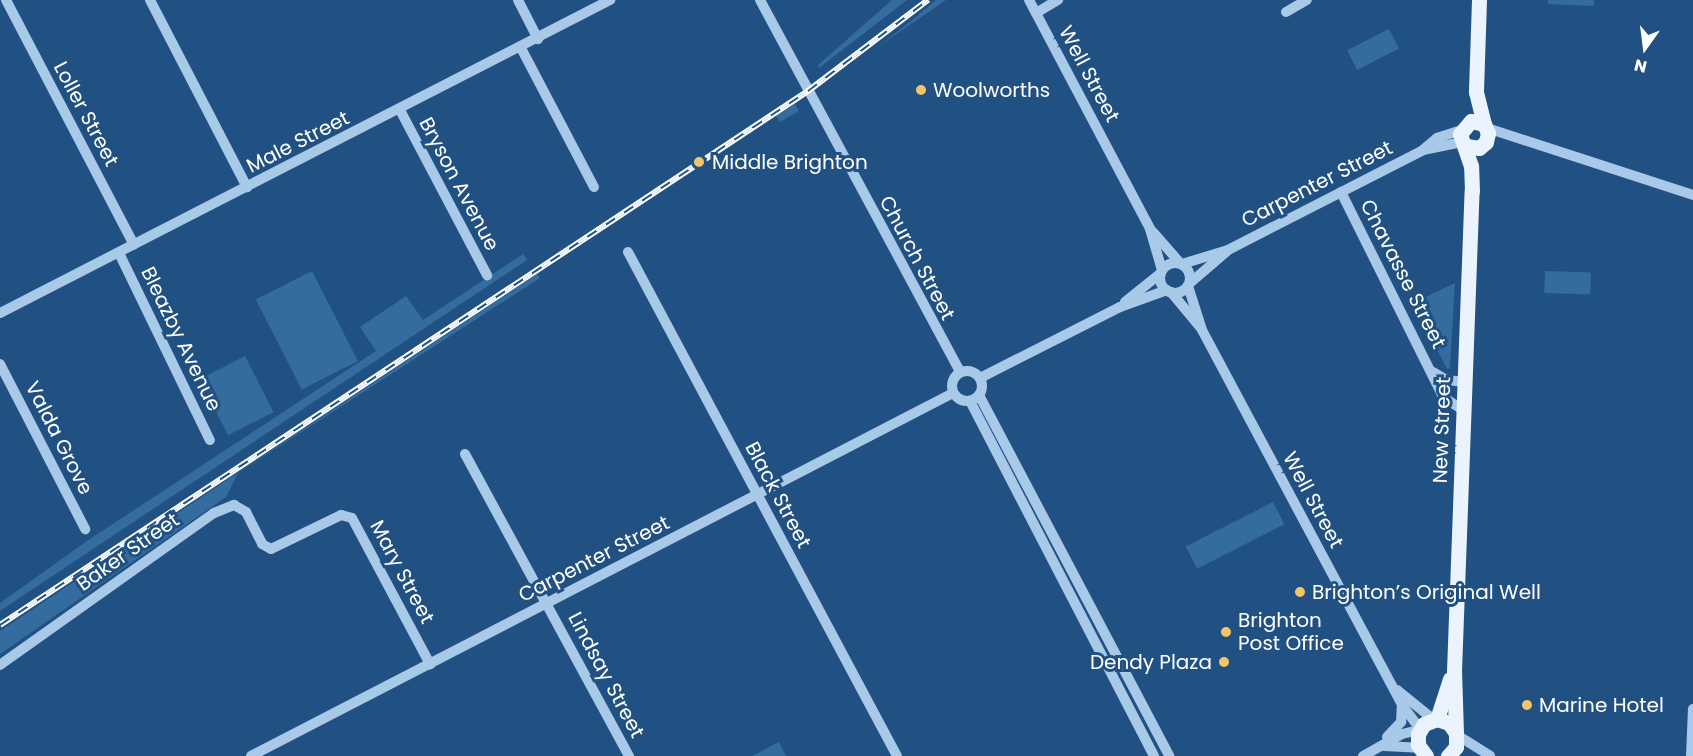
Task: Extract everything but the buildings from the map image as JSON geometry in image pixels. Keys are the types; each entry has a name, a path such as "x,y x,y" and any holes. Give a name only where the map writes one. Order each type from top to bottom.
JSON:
{"main road":[{"name":"New Street","path":"1472,191 1485,135 1476,92 1479,0"},
{"name":"New Street","path":"1456,734 1454,671 1472,191 1464,135 1476,92"},
{"path":"1464,135 1485,135"},
{"path":"1464,135 1485,135"},
{"name":"New Street","path":"1436,719 1454,671"},
{"path":"1422,753 1419,730 1436,719 1449,723 1456,734 1456,747 1448,756"}],"street":[{"name":"Loller Street","path":"6,0 134,245"},
{"path":"150,0 247,187"},
{"path":"518,0 538,39"},
{"name":"Male Street","path":"0,313 521,48 610,0"},
{"name":"Church Street","path":"760,0 960,372"},
{"name":"Well Street","path":"1029,0 1150,229 1161,272"},
{"path":"1036,13 1058,0"},
{"path":"1286,12 1307,0"},
{"path":"521,48 594,187"},
{"name":"Bryson Avenue","path":"400,110 487,275"},
{"name":"Carpenter Street","path":"1181,263 1228,250 1423,150 1464,135"},
{"path":"1485,135 1519,139 1693,195"},
{"name":"Chavasse Street","path":"1341,192 1433,372 1446,403 1463,410"},
{"name":"Well Street","path":"1150,229 1181,263"},
{"name":"Carpenter Street","path":"1189,284 1228,250"},
{"name":"Black Street","path":"628,252 897,756"},
{"name":"Bleazby Avenue","path":"118,253 210,440"},
{"path":"1120,306 1168,264 1181,263 1190,274 1189,284 1181,292 1169,291 1120,306 980,378 974,398 1154,756"},
{"path":"1161,272 1161,283 1169,291"},
{"name":"Well Street","path":"1189,284 1202,330"},
{"name":"Well Street","path":"1169,291 1202,330 1395,687 1402,705 1419,730"},
{"name":"Valda Grove","path":"0,364 86,529"},
{"path":"980,378 969,370 960,372 953,379 953,393 974,398 1169,756"},
{"name":"Chavasse Street","path":"1433,372 1447,380 1464,382"},
{"name":"Carpenter Street","path":"252,756 953,393"},
{"name":"Lindsay Street","path":"465,454 629,756"},
{"name":"Baker Street","path":"0,665 222,508 242,508 266,547"},
{"name":"Mary Street","path":"266,547 276,548 343,515 352,518 430,664"},
{"name":"Well Street","path":"1395,687 1422,714 1436,719"},
{"path":"1371,752 1400,724 1402,705"},
{"path":"1691,756 1693,709"},
{"path":"1371,752 1402,734 1419,730"},
{"path":"1456,734 1490,756"},
{"path":"1371,752 1405,745 1422,753"},
{"path":"1448,756 1464,756"}],"shaded area":[{"path":"892,0 907,0 819,68 818,65"},
{"path":"936,0 946,0 879,46 916,17"},
{"path":"1548,0 1594,0 1594,6 1548,4"},
{"path":"1389,29 1399,49 1357,70 1347,50"},
{"path":"795,104 799,111 780,122 776,115"},
{"path":"523,254 527,260 0,611 0,603 87,541 376,351 360,327 406,296 423,320"},
{"path":"312,271 358,361 302,390 256,300"},
{"path":"1545,271 1591,273 1590,295 1544,293"},
{"path":"537,274 540,278 238,473 226,497 0,654 0,631"},
{"path":"1455,283 1450,368 1447,369 1413,303"},
{"path":"245,356 274,412 228,435 200,379"},
{"path":"1273,502 1284,524 1197,569 1186,546"},
{"path":"779,742 786,756 752,756"}],"railway":[{"path":"0,625 808,91 928,0"}],"place":[{"name":"Woolworths","path":"921,90"},
{"name":"Middle Brighton","path":"699,162"},
{"name":"Brighton’s Original Well","path":"1300,592"},
{"name":"Brighton Post Office","path":"1226,632"},
{"name":"Dendy Plaza","path":"1224,662"},
{"name":"Marine Hotel","path":"1527,705"}]}
